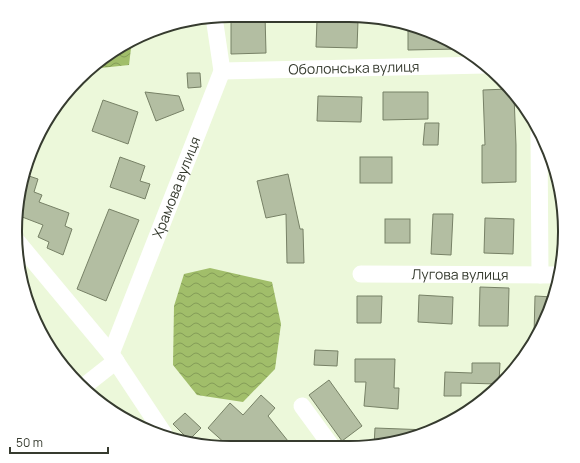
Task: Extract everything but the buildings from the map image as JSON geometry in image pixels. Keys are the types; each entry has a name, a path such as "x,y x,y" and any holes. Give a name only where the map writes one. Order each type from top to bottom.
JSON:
{"street":[{"name":"Храмова вулиця","path":"113,357 222,71 215,22"},
{"name":"Оболонська вулиця","path":"222,71 476,65"},
{"path":"539,145 540,275"},
{"path":"22,248 113,357 160,429"},
{"name":"Лугова вулиця","path":"361,274 553,276"},
{"path":"87,383 113,357"},
{"path":"302,406 328,441"}],"water":[{"path":"131,48 129,65 100,68 115,57"},
{"path":"210,268 272,282 281,324 275,369 243,402 197,395 173,365 174,306 184,274"}]}
